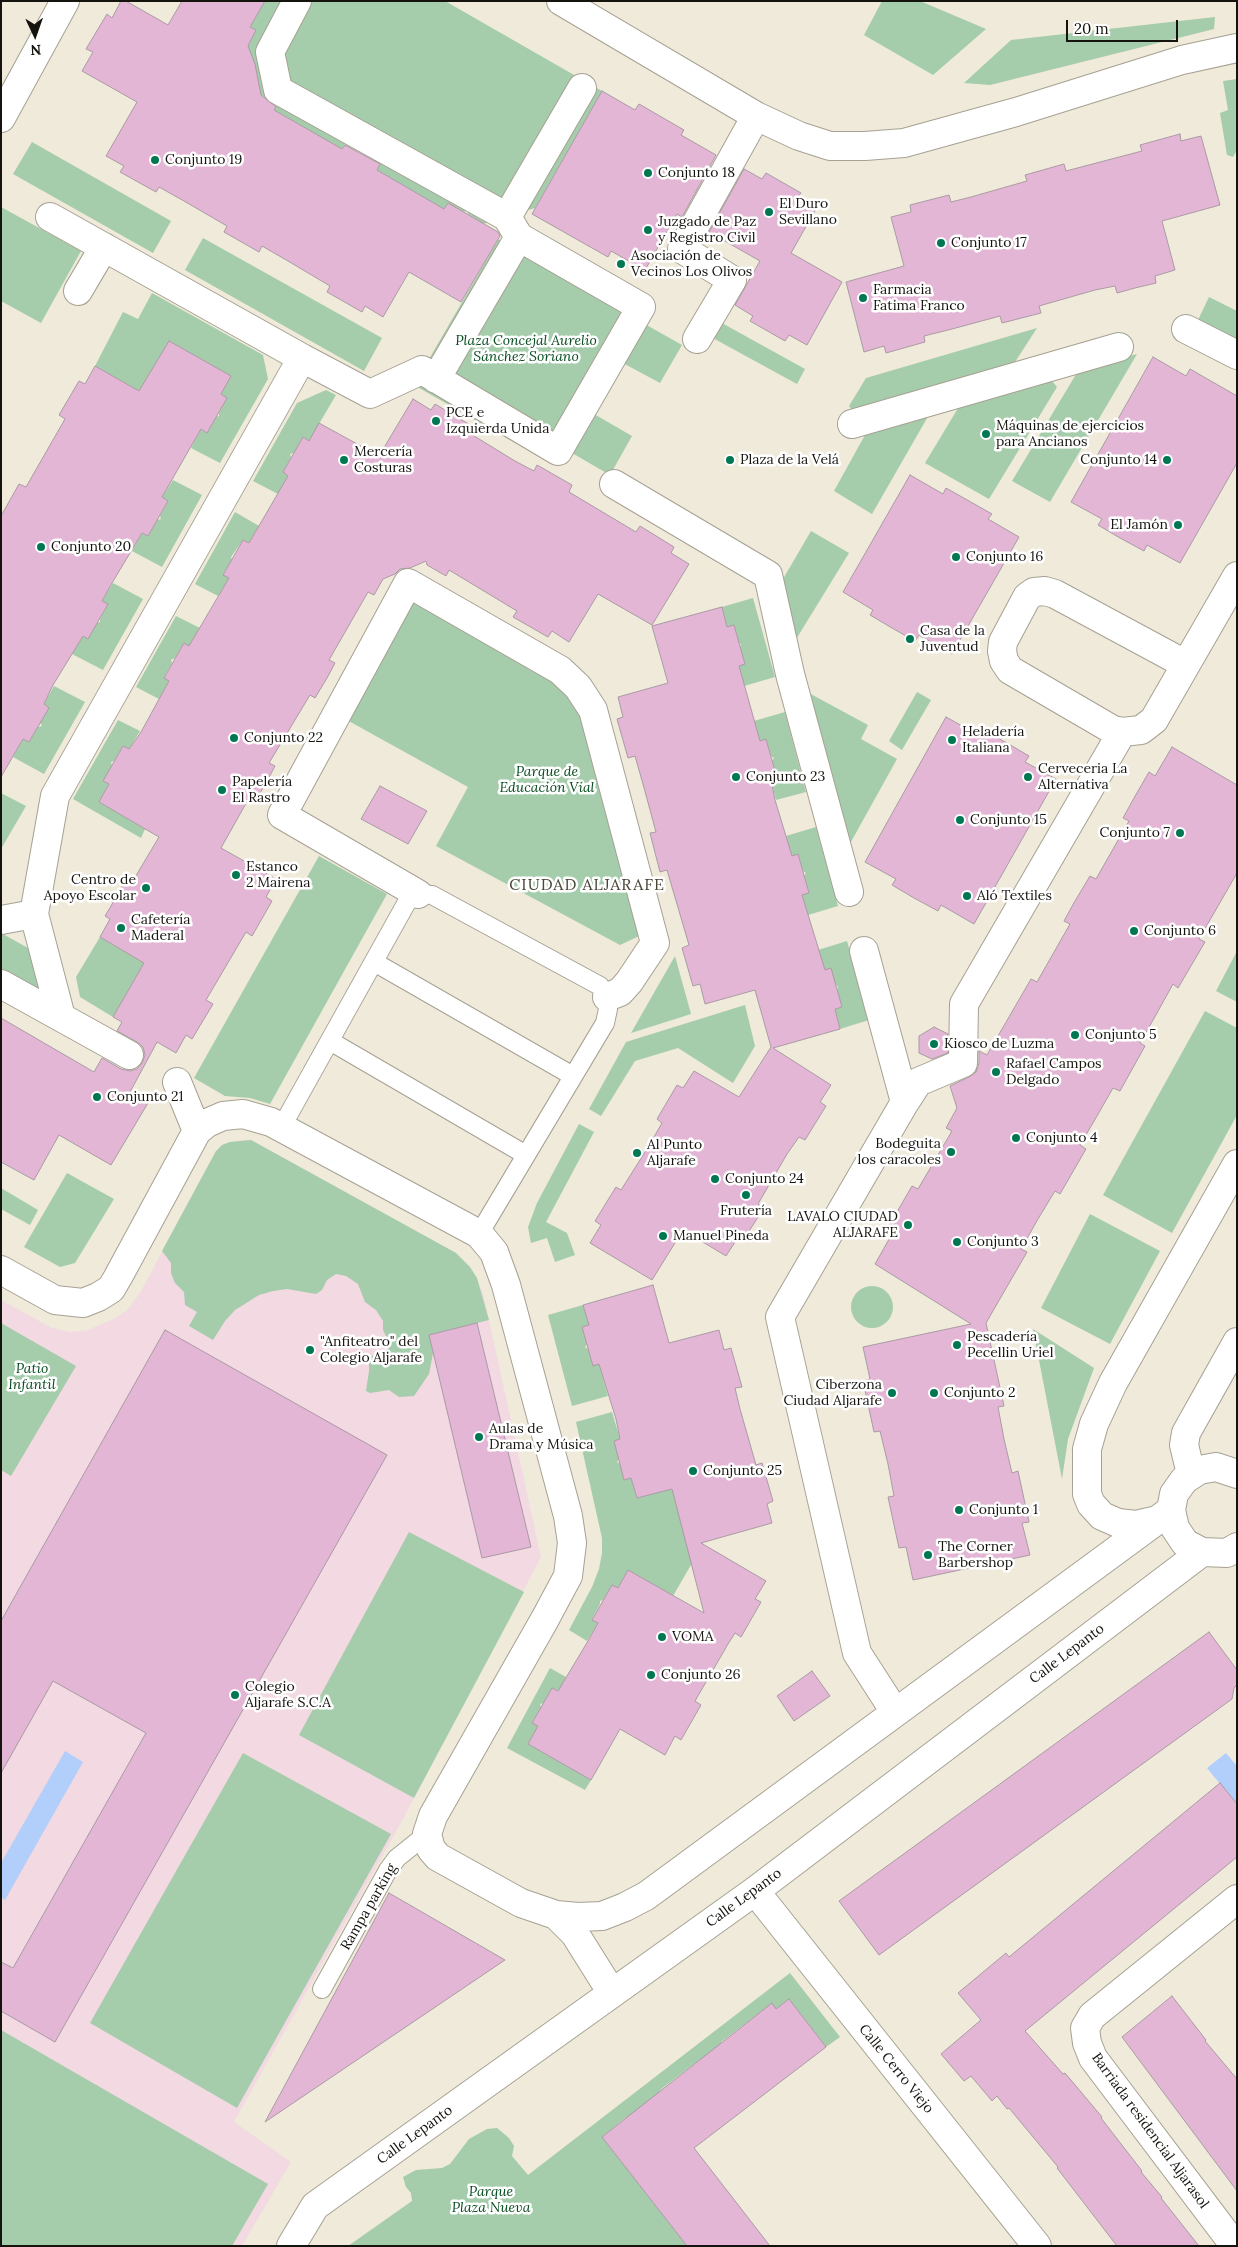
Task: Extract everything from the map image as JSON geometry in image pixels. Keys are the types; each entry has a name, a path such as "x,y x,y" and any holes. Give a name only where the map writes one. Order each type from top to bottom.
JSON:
{"street":[{"path":"1,118 65,1"},
{"path":"50,217 370,394 422,370 558,451 641,307 513,227 278,90 270,52 297,1"},
{"path":"561,1 756,116 799,136 830,146 865,146 904,142 1016,112 1182,60 1237,48"},
{"path":"436,379 582,88"},
{"path":"697,339 732,280 682,249 756,116"},
{"path":"78,291 104,247"},
{"path":"1186,329 1237,355"},
{"path":"852,424 1119,347"},
{"path":"62,1017 34,914 55,796 302,358"},
{"path":"614,484 768,575 790,674 849,892"},
{"path":"1186,664 1055,594 1045,591 1034,592 1028,596 1003,642 1004,661 1010,670 1113,730 1122,732 1141,730 1154,720 1237,576"},
{"path":"418,894 282,815 408,582 560,670 578,687 592,710 655,943 629,982 620,992 607,997"},
{"path":"895,1712 857,1653 780,1317 918,1082 963,1063 964,1004 1122,732"},
{"path":"1,920 34,914"},
{"path":"864,951 906,1102"},
{"path":"1,984 129,1055"},
{"path":"177,1082 197,1131"},
{"path":"1,1270 62,1302 83,1302 98,1297 111,1288 197,1131 207,1123 223,1116 242,1114 259,1118 281,1128 479,1234 494,1252 506,1285 568,1516 572,1543 568,1576 433,1816 427,1834 431,1849 438,1857 521,1903 556,1915 578,1917 602,1916 646,1896 1165,1515 1174,1494 1191,1474 1199,1470 1216,1467 1237,1474"},
{"path":"1165,1515 1136,1525 1118,1524 1102,1516 1090,1504 1087,1494 1087,1449 1094,1424 1113,1383 1237,1164"},
{"path":"1191,1474 1185,1451 1186,1433 1237,1342"},
{"path":"1165,1515 1185,1543 1226,1554"},
{"name":"Calle Lepanto","path":"291,2246 315,2206 1226,1554"},
{"name":"Calle Cerro Viejo","path":"755,1891 1037,2246"},
{"name":"Barriada residencial Aljarasol","path":"1235,2246 1093,2058 1087,2043 1085,2028 1092,2016 1237,1899"},
{"path":"556,1915 575,1934 612,1993"}],"lane":[{"path":"281,1128 408,902 418,894 432,895 600,986 607,997 608,1009 605,1023 479,1234"},
{"path":"374,962 573,1076"},
{"path":"330,1041 526,1155"},
{"name":"Rampa parking","path":"322,1989 388,1870 397,1858 427,1834"}],"shaded area":[{"name":"Colegio Aljarafe S.C.A","path":"241,1140 251,1140 456,1253 470,1267 483,1293 541,1557 403,1819 234,2122 291,2162 242,2246 1,2246 1,1300 52,1328 70,1332 88,1330 116,1318 128,1309 140,1293 216,1151 222,1145"}],"green space":[{"path":"265,1 445,1 602,91 535,208 483,224 468,214 467,211 463,212 448,203 444,209 377,170 380,164 364,154 364,151 360,152 345,144 342,149 274,110 277,104 261,95 261,92 257,93 248,46 256,30 250,27"},
{"path":"882,1 920,1 986,29 933,75 864,35"},
{"path":"1215,17 1214,29 990,85 964,83 1011,40"},
{"path":"1237,79 1237,150 1233,157 1227,155 1220,113 1228,110 1223,81"},
{"path":"32,142 171,221 153,253 13,174"},
{"path":"1,207 81,251 41,323 1,301"},
{"name":"Plaza Concejal Aurelio Sánchez Soriano","path":"519,237 641,307 550,463 414,385 498,240"},
{"path":"203,238 382,338 364,371 185,270"},
{"path":"152,293 263,355 268,379 220,463 191,448 201,429 207,433 216,417 219,416 227,398 221,394 231,376 169,341 139,391 95,366 123,312 138,319"},
{"path":"1209,297 1237,311 1237,340 1198,320"},
{"path":"720,322 805,369 797,384 711,337"},
{"path":"643,323 682,345 660,383 621,362"},
{"path":"1037,328 1015,362 852,410 849,406 866,378"},
{"path":"1137,354 1050,502 1012,481 1078,371"},
{"name":"Máquinas de ejercicios para Ancianos","path":"1051,380 1057,387 989,499 925,463 960,405"},
{"path":"326,390 336,395 309,441 303,437 294,453 290,454 291,457 283,472 288,476 278,494 253,481 297,403"},
{"path":"930,413 872,514 834,491 865,435"},
{"path":"594,414 632,436 610,475 572,453"},
{"path":"173,480 202,495 162,567 132,551 142,533 148,536 157,520 161,519 160,516 168,501 162,497"},
{"path":"235,512 259,526 249,543 243,540 231,557 232,560 223,574 229,578 218,596 195,584"},
{"path":"811,531 849,553 795,641 783,579"},
{"path":"113,583 143,599 103,670 72,654 83,636 88,639 97,623 100,622 108,604 102,601"},
{"name":"Parque de Educación Vial","path":"408,583 578,687 652,930 620,945 436,846 468,787 336,714"},
{"path":"753,598 775,677 744,686 738,666 745,664 740,647 741,644 738,642 734,625 727,627 722,607"},
{"path":"176,616 200,628 189,646 184,643 175,658 171,660 172,663 164,677 169,681 159,699 136,687"},
{"path":"54,686 85,702 44,774 13,757 23,739 29,742 38,727 42,726 40,722 49,708 44,704"},
{"path":"807,692 868,725 861,739 897,759 847,849"},
{"path":"917,692 931,700 902,750 889,741"},
{"path":"785,712 806,792 776,800 771,780 777,778 772,761 774,758 771,756 766,739 760,741 754,721"},
{"path":"118,720 140,731 129,749 123,746 114,761 111,762 112,766 103,781 109,784 99,802 145,829 141,838 73,799"},
{"path":"1,793 26,806 1,849"},
{"path":"816,827 838,906 808,915 802,895 809,892 804,876 806,873 803,871 798,854 792,856 786,836"},
{"path":"319,856 387,894 270,1104 250,1098 225,1096 194,1078"},
{"path":"1,933 28,948 41,993 1,970"},
{"path":"100,937 144,963 113,1017 80,997 76,977"},
{"path":"847,941 869,1020 840,1029 835,1009 842,1007 837,990 838,987 824,970 818,950"},
{"path":"1237,951 1237,1002 1216,991"},
{"path":"675,956 691,1014 631,1033"},
{"path":"745,1005 755,1046 733,1083 678,1048 635,1061 601,1116 589,1109 626,1042"},
{"path":"1205,1011 1237,1028 1237,1115 1172,1233 1103,1195"},
{"path":"579,1124 594,1132 546,1222 567,1233 575,1255 555,1262 547,1238 531,1243 528,1227 537,1203"},
{"path":"251,1140 456,1253 470,1267 477,1278 489,1320 429,1335 433,1353 429,1374 414,1396 399,1397 389,1390 370,1393 366,1391 369,1357 388,1350 390,1344 383,1330 383,1321 376,1310 365,1302 358,1284 346,1276 336,1274 327,1280 322,1290 316,1294 287,1289 259,1295 235,1310 225,1321 213,1340 189,1326 197,1312 185,1305 184,1292 175,1283 171,1273 171,1263 162,1251 216,1151 222,1145 230,1142"},
{"path":"67,1173 114,1199 75,1263 60,1267 24,1247"},
{"path":"1,1188 38,1210 30,1225 1,1209"},
{"path":"1090,1214 1160,1251 1110,1344 1041,1308"},
{"path":"876,1286 884,1289 890,1295 893,1307 890,1319 884,1325 868,1328 860,1325 854,1319 851,1303 854,1295 860,1289"},
{"path":"583,1305 589,1325 582,1327 587,1344 585,1347 588,1349 593,1365 599,1364 608,1396 572,1406 548,1315"},
{"name":"Patio Infantil","path":"1,1323 76,1366 11,1476 1,1470"},
{"path":"1033,1329 1094,1368 1068,1439 1062,1479"},
{"path":"612,1412 620,1439 614,1441 619,1459 617,1462 620,1464 624,1480 631,1478 637,1498 686,1485 703,1544 673,1596 628,1570 618,1588 612,1585 603,1600 600,1601 592,1619 598,1623 587,1641 569,1630 592,1587 599,1569 602,1538 576,1422"},
{"path":"409,1532 524,1592 414,1798 299,1735"},
{"path":"550,1668 566,1677 559,1691 552,1688 544,1703 540,1704 541,1707 532,1722 538,1726 528,1744 591,1780 585,1790 507,1748"},
{"path":"243,1753 391,1834 237,2108 90,2023"},
{"name":"Parque Plaza Nueva","path":"790,1973 840,2037 826,2047 789,1999 776,2009 771,2004 721,2042 725,2048 703,2065 699,2060 660,2090 664,2095 629,2122 625,2118 602,2137 687,2246 348,2246 412,2201 411,2193 406,2187 403,2177 416,2170 442,2168 450,2164 469,2139 487,2129 497,2128 509,2138 514,2146 512,2156 528,2175"},
{"path":"1,2030 268,2184 232,2246 1,2246"}],"water":[{"path":"65,1751 83,1762 5,1900 1,1897 1,1863"},
{"path":"1226,1753 1237,1766 1237,1801 1235,1802 1207,1768"}],"building":[{"name":"Conjunto 19","path":"121,1 126,1 168,25 182,1 265,1 250,27 256,30 248,46 255,64 261,95 276,107 274,110 342,149 345,145 380,164 377,170 444,209 448,203 498,232 500,236 461,302 409,272 383,317 365,306 362,312 327,292 330,286 288,261 262,246 259,252 224,232 227,226 184,201 159,187 156,192 120,172 124,166 106,156 137,102 82,71 93,52 86,49 107,14 112,18"},
{"name":"Conjunto 18","path":"602,91 635,110 639,104 684,130 681,135 716,155 682,217 677,214 645,270 611,251 608,257 532,214"},
{"name":"Conjunto 17","path":"1180,134 1181,141 1201,136 1220,205 1162,221 1175,270 1155,276 1156,283 1117,293 1115,286 1095,290 1039,306 1041,313 1002,323 1000,316 924,336 925,342 886,353 884,346 864,352 846,282 904,266 891,217 911,212 910,205 949,195 951,202 971,197 1027,181 1025,175 1064,164 1066,171 1142,151 1140,145"},
{"path":"744,169 762,179 766,173 801,193 797,198 816,209 791,253 842,282 807,345 789,335 785,341 750,321 753,316 735,305 760,261 709,232"},
{"name":"Conjunto 20","path":"169,341 231,376 221,394 227,398 207,433 201,429 162,497 168,501 148,536 142,533 102,601 108,604 88,639 83,636 53,685 44,704 49,708 29,742 23,739 1,777 1,516 19,484 26,487 65,419 59,415 79,381 85,384 95,366 139,391"},
{"name":"Conjunto 14","path":"1153,357 1186,376 1190,369 1237,396 1237,463 1180,563 1147,545 1144,551 1120,538 1098,525 1102,519 1071,502"},
{"path":"413,399 431,410 435,404 470,425 466,431 515,461 534,471 537,465 572,485 569,492 636,532 640,526 674,547 671,553 689,564 652,625 598,594 569,642 552,631 548,637 513,617 517,611 449,570 446,576 427,565 426,561 410,568 400,569 395,574 383,579 374,595 368,592 329,660 335,663 327,678 315,698 310,695 269,763 275,766 265,785 255,801 249,798 221,848 276,879 266,897 272,901 252,936 246,932 206,1000 213,1004 192,1039 186,1035 176,1053 157,1042 130,1092 148,1103 111,1165 59,1135 34,1180 1,1162 1,1018 94,1072 102,1058 121,1069 130,1071 137,1069 145,1055 143,1047 117,1031 122,1022 113,1017 144,963 100,937 110,919 105,916 125,881 131,884 159,837 99,802 109,784 103,781 123,746 129,749 141,732 169,681 164,678 184,643 189,646 229,578 223,575 243,540 249,543 288,476 283,472 303,437 309,441 319,423 379,456"},
{"name":"Conjunto 16","path":"910,475 943,494 946,488 992,514 988,519 1019,537 952,654 919,635 915,641 892,628 870,615 873,610 843,592"},
{"name":"Conjunto 23","path":"722,607 727,627 734,625 745,664 739,666 760,741 766,739 777,778 771,780 775,800 792,856 798,854 809,893 802,895 825,970 831,968 842,1007 835,1009 840,1029 773,1048 831,1085 820,1102 826,1106 805,1140 799,1137 787,1154 758,1204 764,1208 742,1242 737,1239 726,1256 683,1230 652,1280 590,1243 601,1225 595,1221 616,1187 621,1190 647,1149 662,1123 657,1119 677,1085 683,1088 694,1071 739,1097 771,1047 755,990 705,1004 700,984 693,986 682,948 689,945 667,870 660,872 650,833 656,832 635,756 628,758 617,719 623,717 618,697 668,683 652,626"},
{"name":"Conjunto 15","path":"946,717 980,736 983,730 1007,743 1029,756 1025,762 1056,779 974,924 941,905 938,911 914,898 892,885 896,879 865,862"},
{"path":"1172,747 1237,785 1237,873 1199,939 1205,942 1178,988 1173,984 1140,1043 1145,1046 1120,1091 1113,1088 1080,1145 1086,1149 1060,1194 1055,1191 1038,1219 1021,1249 1027,1252 986,1323 1004,1406 998,1407 1004,1439 1012,1473 1018,1471 1029,1522 1022,1523 1030,1555 913,1580 906,1547 899,1548 888,1497 894,1496 888,1464 880,1431 874,1432 863,1381 870,1379 863,1347 971,1324 875,1264 892,1234 886,1231 912,1186 918,1189 952,1131 946,1128 957,1108 950,1086 976,1072 979,1063 979,1051 987,1055 1031,979 1037,982 1070,924 1064,921 1075,901 1090,876 1096,879 1129,821 1123,818 1134,798 1149,772 1155,776"},
{"path":"380,786 427,811 408,844 361,819"},
{"name":"Kiosco de Luzma","path":"934,1027 948,1034 948,1053 932,1059 919,1053 919,1036"},
{"path":"653,1285 669,1343 719,1330 724,1350 731,1348 742,1387 735,1388 740,1409 756,1465 762,1463 773,1501 767,1504 772,1523 701,1543 766,1581 755,1599 761,1602 741,1637 735,1633 695,1701 701,1705 681,1740 675,1736 665,1755 620,1729 591,1780 528,1744 538,1726 532,1723 552,1688 558,1691 588,1641 598,1623 592,1620 612,1585 618,1588 628,1570 704,1613 672,1489 637,1498 631,1478 624,1480 614,1441 620,1439 616,1419 599,1364 593,1366 582,1327 589,1325 583,1305"},
{"name":"Aulas de Drama y Música","path":"477,1323 531,1547 482,1558 429,1335"},
{"path":"165,1330 387,1455 55,2042 1,2011 1,1962 13,1968 146,1733 53,1681 1,1773 1,1621"},
{"path":"1209,1632 1237,1670 1237,1685 1234,1688 1232,1699 879,1955 839,1901"},
{"path":"812,1671 830,1696 794,1721 777,1696"},
{"path":"1220,1783 1237,1804 1237,1857 1025,2031 1063,2074 1065,2073 1102,2117 1141,2172 1199,2246 1117,2246 1058,2167 1009,2108 1007,2109 997,2096 992,2101 971,2076 964,2081 941,2054 981,2020 958,1993 1006,1953 1009,1957"},
{"path":"389,1893 505,1960 265,2122"},
{"path":"1172,1996 1205,2041 1237,2079 1237,2191 1122,2037"},
{"path":"789,1999 826,2047 694,2148 770,2246 687,2246 602,2137 772,2003 776,2009"}],"place":[{"name":"Conjunto 19","path":"155,160"},
{"name":"Conjunto 18","path":"648,173"},
{"name":"El Duro Sevillano","path":"769,212"},
{"name":"Juzgado de Paz y Registro Civil","path":"648,230"},
{"name":"Conjunto 17","path":"941,243"},
{"name":"Asociación de Vecinos Los Olivos","path":"621,264"},
{"name":"Farmacia Fatima Franco","path":"863,298"},
{"name":"PCE e Izquierda Unida","path":"436,421"},
{"name":"Máquinas de ejercicios para Ancianos","path":"986,434"},
{"name":"Mercería Costuras","path":"344,460"},
{"name":"Plaza de la Velá","path":"730,460"},
{"name":"Conjunto 14","path":"1167,460"},
{"name":"El Jamón","path":"1178,525"},
{"name":"Conjunto 20","path":"41,547"},
{"name":"Conjunto 16","path":"956,557"},
{"name":"Casa de la Juventud","path":"910,639"},
{"name":"Conjunto 22","path":"234,738"},
{"name":"Heladería Italiana","path":"952,740"},
{"name":"Conjunto 23","path":"736,777"},
{"name":"Cerveceria La Alternativa","path":"1028,777"},
{"name":"Papelería El Rastro","path":"222,790"},
{"name":"Conjunto 15","path":"960,820"},
{"name":"Conjunto 7","path":"1180,833"},
{"name":"Estanco 2 Mairena","path":"236,875"},
{"name":"Centro de Apoyo Escolar","path":"146,888"},
{"name":"Aló Textiles","path":"967,896"},
{"name":"Cafetería Maderal","path":"121,928"},
{"name":"Conjunto 6","path":"1134,931"},
{"name":"Conjunto 5","path":"1075,1035"},
{"name":"Kiosco de Luzma","path":"934,1044"},
{"name":"Rafael Campos Delgado","path":"996,1072"},
{"name":"Conjunto 21","path":"97,1097"},
{"name":"Conjunto 4","path":"1016,1138"},
{"name":"Bodeguita los caracoles","path":"951,1152"},
{"name":"Al Punto Aljarafe","path":"637,1153"},
{"name":"Conjunto 24","path":"715,1179"},
{"name":"Frutería","path":"746,1195"},
{"name":"LAVALO CIUDAD ALJARAFE","path":"908,1225"},
{"name":"Manuel Pineda","path":"663,1236"},
{"name":"Conjunto 3","path":"957,1242"},
{"name":"Pescadería Pecellin Uriel","path":"957,1345"},
{"name":"\"Anfiteatro\" del Colegio Aljarafe","path":"310,1350"},
{"name":"Ciberzona Ciudad Aljarafe","path":"892,1393"},
{"name":"Conjunto 2","path":"934,1393"},
{"name":"Aulas de Drama y Música","path":"479,1437"},
{"name":"Conjunto 25","path":"693,1471"},
{"name":"Conjunto 1","path":"959,1510"},
{"name":"The Corner Barbershop","path":"928,1555"},
{"name":"VOMA","path":"662,1637"},
{"name":"Conjunto 26","path":"651,1675"},
{"name":"Colegio Aljarafe S.C.A","path":"235,1695"}],"district":[{"name":"CIUDAD ALJARAFE","path":"587,885"}]}
